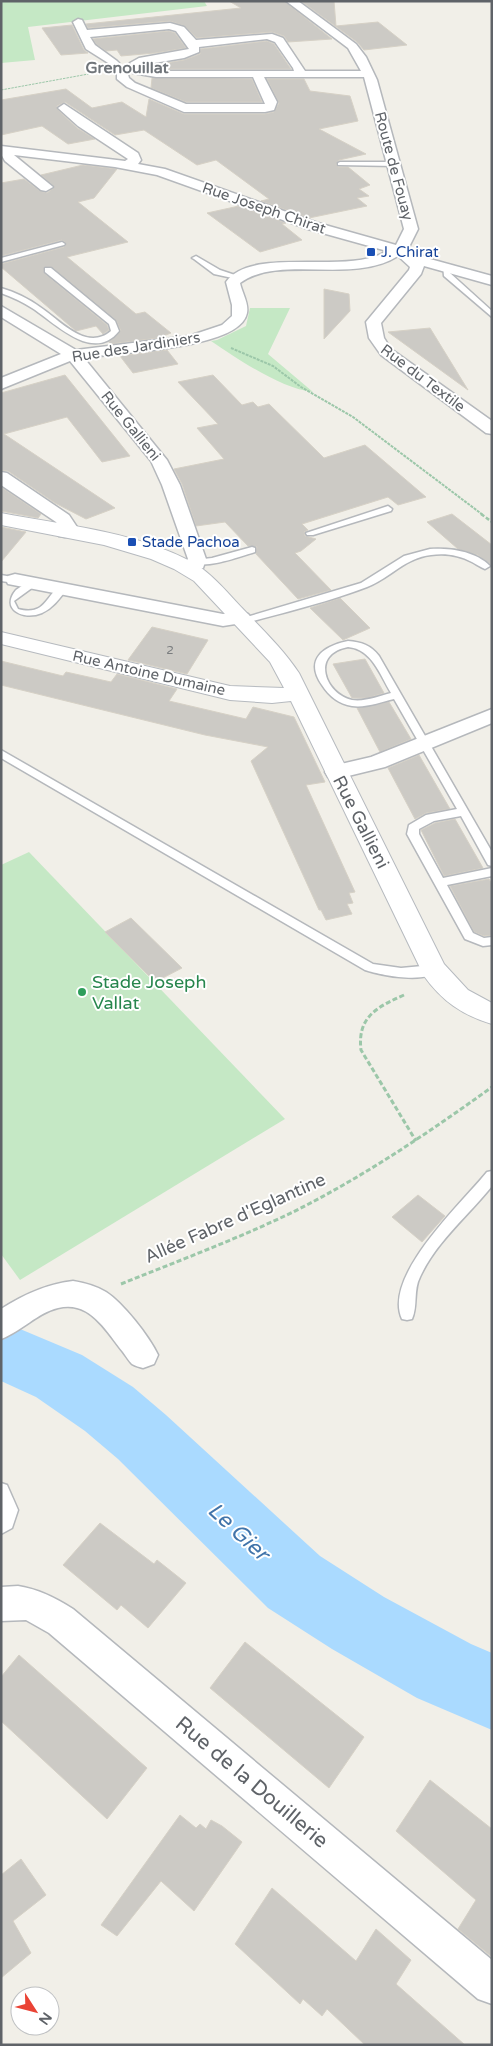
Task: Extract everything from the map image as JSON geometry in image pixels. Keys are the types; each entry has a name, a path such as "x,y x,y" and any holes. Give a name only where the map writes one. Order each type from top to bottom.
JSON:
{"main road":[{"path":"1,519 125,544 193,565"},
{"name":"Rue Gallieni","path":"193,565 201,577 278,658 299,694 438,975 451,992 462,1000 492,1014"},
{"name":"Rue Antoine Dumaine","path":"1,638 230,693 272,696 299,694"}],"street":[{"name":"Route de Fouay","path":"291,1 352,46 368,74 395,164 411,229 400,250"},
{"path":"78,22 90,47 111,67 123,73 151,58 189,54 195,50 180,29 170,26 84,34"},
{"path":"192,44 263,36 274,38 279,40 300,73"},
{"path":"111,67 127,62 156,74 368,74"},
{"path":"123,73 123,79 130,84 176,106 195,109 259,109 270,107 271,102 257,74"},
{"path":"64,108 82,124 134,156 135,160 128,165"},
{"name":"Rue Joseph Chirat","path":"46,187 9,158 6,150 128,165 181,179 313,226 400,250"},
{"path":"237,277 255,270 272,268 363,264 380,260 400,250 425,262 492,281"},
{"name":"Rue du Textile","path":"400,250 417,266 416,272 373,322 373,332 377,342 386,352 492,429"},
{"name":"Rue des Jardiniers","path":"1,384 73,355 171,344 222,330 237,320 240,314 240,306 233,282 237,277"},
{"name":"Rue Gallieni","path":"1,310 73,355 159,460 171,485 193,565"},
{"path":"1,478 63,519 68,527 65,532"},
{"path":"16,580 223,620 242,620"},
{"path":"336,772 377,762 426,744 492,715"},
{"path":"10,1320 43,1300 71,1294 84,1296 95,1301 105,1310 143,1355"},
{"name":"Rue de la Douillerie","path":"1,1604 27,1602 43,1608 62,1621 492,1985"}],"lane":[{"path":"340,164 395,164"},
{"path":"1,260 62,244"},
{"path":"196,258 216,272 237,277"},
{"path":"446,267 447,274 492,315"},
{"path":"1,290 36,307 79,338 100,340 114,334 115,331 112,323 48,270"},
{"path":"310,533 388,509"},
{"path":"193,565 252,550"},
{"path":"242,620 366,584 398,563 429,552 454,551 471,556 485,566"},
{"path":"16,580 13,596 9,601 10,606 14,610 28,614 40,610 54,601 62,589"},
{"path":"397,695 362,703 345,701 336,696 322,681 319,673 321,658 326,652 350,644 367,648 373,654 426,744 492,862"},
{"path":"1,753 368,967 394,973 421,972 438,975"},
{"path":"464,812 427,818 413,828 414,834 469,936 482,942 492,941"},
{"path":"440,883 492,872"},
{"path":"407,1314 406,1296 413,1276 426,1254 492,1176"},
{"path":"1,1490 10,1510 6,1522 1,1526"}],"path":[{"path":"1,90 111,67"},
{"path":"228,347 273,366 301,387 353,417 492,522"},
{"path":"416,1141 361,1050 358,1038 360,1028 378,1008 413,991 438,975"},
{"name":"Allée Fabre d'Eglantine","path":"84,1296 116,1286 292,1212 371,1169 416,1141 492,1087"}],"green space":[{"path":"1,1 204,1 207,6 28,27 35,60 1,63"},
{"path":"250,308 290,308 268,354 313,392 301,390 274,379 211,341 246,326"},
{"name":"Stade Joseph Vallat","path":"29,852 285,1119 20,1280 1,1254 1,865"}],"building":[{"path":"229,1 284,1 332,39 288,42 284,36 272,32 197,38 185,26 170,21 88,28 86,24 241,8"},
{"path":"301,1 334,1 336,26 378,22 407,45 364,50 357,42"},
{"path":"72,25 84,50 88,53 61,55 42,28"},
{"path":"169,31 175,33 186,48 121,56 117,50 106,51 96,44 93,39"},
{"path":"267,41 274,44 291,69 154,69 155,65 184,60 200,54 201,49"},
{"path":"152,78 252,79 262,102 186,102 151,88"},
{"path":"267,79 304,79 310,91 350,96 358,121 319,129 366,154 339,160 336,165 338,167 348,167 370,185 359,189 369,196 357,198 367,206 309,218 261,201 269,199 216,160 197,165 144,130 115,135 65,102 57,106 57,109 77,128 95,139 68,144 42,126 1,135 1,100 66,89 92,108 122,102 146,117 149,99 184,114 265,114 274,112 279,103"},
{"path":"83,165 117,169 94,198 78,202 128,242 67,257 136,314 145,312 171,333 158,338 110,344 109,342 121,331 116,320 52,267 44,267 44,273 107,325 109,330 103,334 96,326 76,331 1,267 1,264 64,247 67,244 62,240 1,256 1,183 24,179 40,191 47,193 55,187 41,175"},
{"path":"239,206 286,223 282,224 302,240 260,252 207,213"},
{"path":"324,289 349,294 350,311 324,339"},
{"path":"430,328 468,390 388,332"},
{"path":"167,350 178,364 133,373 120,356"},
{"path":"65,375 130,456 102,462 67,417 4,434 115,508 86,519 55,503 8,471 1,470 1,393"},
{"path":"213,375 242,405 253,402 258,407 269,404 324,458 365,445 426,497 398,505 388,497 302,524 308,530 304,532 305,536 316,539 301,551 295,553 331,590 298,599 256,554 257,547 248,546 225,522 196,526 182,484 174,469 224,459 197,428 218,424 178,382"},
{"path":"1,487 41,514 38,518 1,511"},
{"path":"452,514 492,545 492,566 478,555 458,549 427,522"},
{"path":"1,527 26,532 1,562"},
{"path":"340,598 370,628 343,640 310,608"},
{"path":"152,627 208,640 187,674 128,660"},
{"path":"365,659 384,693 367,698 352,698 333,664"},
{"path":"1,661 63,676 66,672 111,682 117,674 177,689 169,701 246,719 253,707 294,717 325,782 306,785 355,892 349,893 353,903 347,904 352,914 326,920 321,910 319,910 251,761 268,747 205,735 1,685"},
{"path":"389,702 411,739 380,752 357,708"},
{"path":"419,755 450,809 426,813 415,819 388,768"},
{"path":"455,819 483,868 444,876 421,830 435,823"},
{"path":"489,879 492,884 492,935 484,936 474,932 450,886"},
{"path":"131,918 182,968 155,982 105,932"},
{"path":"418,1195 445,1216 422,1242 392,1217"},
{"path":"100,1523 154,1564 157,1560 186,1583 148,1628 121,1605 117,1610 63,1565"},
{"path":"245,1642 364,1737 329,1788 210,1688"},
{"path":"19,1655 147,1768 107,1819 1,1721 1,1677"},
{"path":"430,1780 492,1829 492,1957 458,1929 476,1900 396,1831"},
{"path":"180,1815 196,1828 200,1824 206,1829 211,1820 242,1842 194,1911 161,1881 117,1936 101,1925"},
{"path":"21,1859 46,1895 13,1921 31,1953 1,1978 1,1875"},
{"path":"272,1888 356,1961 376,1929 411,1960 396,1984 465,2045 365,2045 327,2009 322,2016 303,1999 300,2004 235,1944"}],"waterway":[{"name":"Le Gier","path":"1,1350 59,1376 109,1409 142,1437 294,1582 358,1623 444,1671 492,1692"}],"place":[{"name":"J. Chirat","path":"371,252"},
{"name":"Stade Pachoa","path":"132,542"},
{"name":"Stade Joseph Vallat","path":"82,992"}],"district":[{"name":"Grenouillat","path":"127,67"}]}
